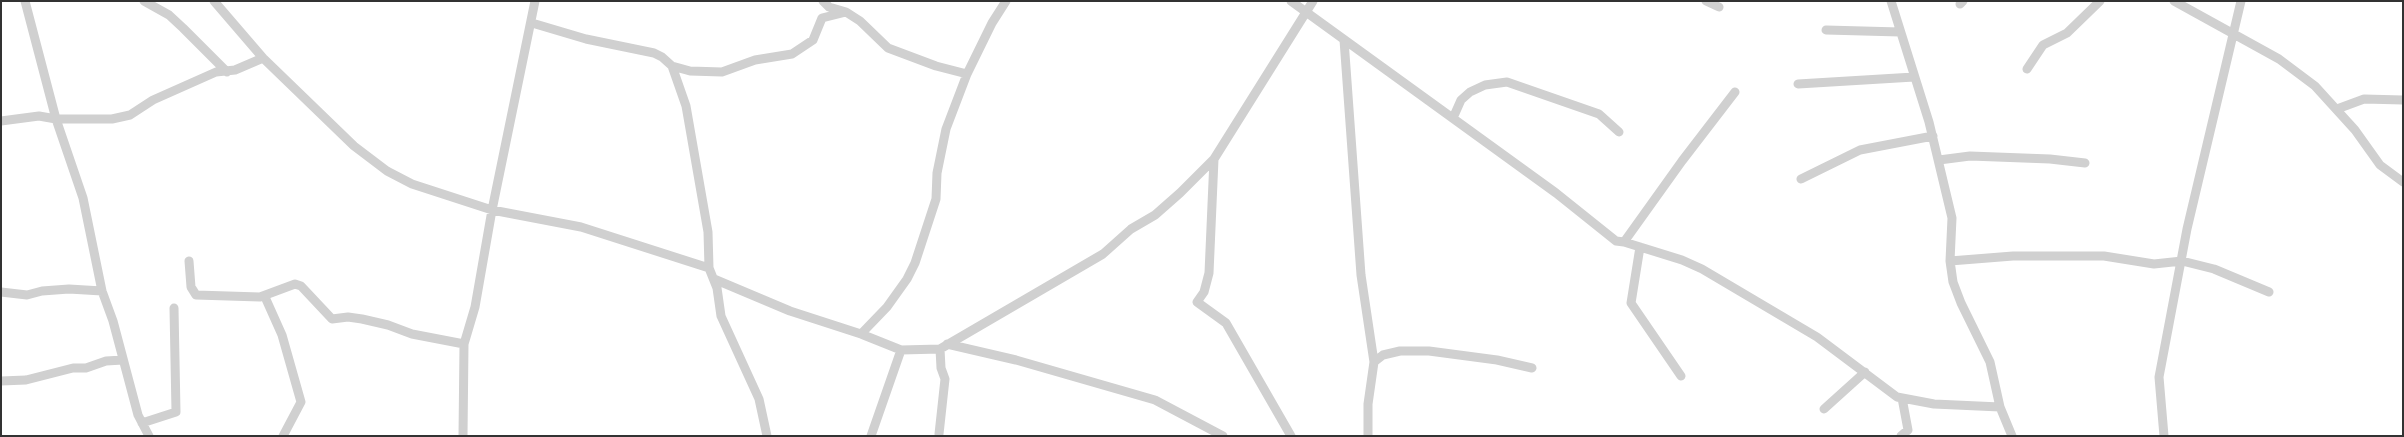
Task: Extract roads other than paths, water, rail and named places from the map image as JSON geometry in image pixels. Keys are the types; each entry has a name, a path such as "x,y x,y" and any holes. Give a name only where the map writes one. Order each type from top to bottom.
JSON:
{"street":[{"path":"25,1 56,119 83,198 102,291 142,423 149,435"},
{"path":"144,1 169,15 184,28 227,72"},
{"path":"214,1 263,58 354,146 387,171 412,184 492,210 580,227 709,268"},
{"path":"463,436 464,344 475,307 492,210 532,23 535,1"},
{"path":"823,1 829,7 846,12 860,21 888,48 936,66 967,74"},
{"path":"861,334 886,307 907,279 922,248 936,199 937,174 946,129 967,74 992,23 1006,1"},
{"path":"1291,1 1556,193 1616,241 1624,242 1682,260 1702,269 1817,337 1902,398 1934,404 2000,407"},
{"path":"943,346 1103,254 1131,229 1165,206 1214,159 1313,1"},
{"path":"1706,1 1719,7"},
{"path":"1891,1 1933,136 1952,218 1950,261 1953,282 1961,303 1990,362 2000,407 2012,436"},
{"path":"2028,69 2043,45 2066,33 2100,1"},
{"path":"2174,1 2279,59 2315,86 2337,109 2380,165 2403,182"},
{"path":"2164,436 2159,377 2187,229 2241,1"},
{"path":"672,66 690,71 722,72 755,60 792,54 813,40 822,18 846,12"},
{"path":"532,23 586,39 654,53 662,57 672,66 682,89 689,123 708,232 709,268 714,279 721,316 759,399 767,436"},
{"path":"1826,30 1900,32"},
{"path":"1344,40 1360,275 1374,362 1368,404 1368,436"},
{"path":"1,121 39,116 56,119 112,119 130,114 153,100 216,72 227,72 263,58"},
{"path":"1798,84 1914,77"},
{"path":"1453,118 1465,96 1485,85 1507,82 1600,114 1619,132"},
{"path":"1624,242 1682,161 1735,92"},
{"path":"2337,109 2364,99 2403,100"},
{"path":"1801,179 1860,150 1933,136"},
{"path":"1939,160 1970,156 2050,159 2084,163"},
{"path":"1214,159 1209,273 1204,292 1197,302 1226,323 1291,436"},
{"path":"1640,247 1631,303 1681,376"},
{"path":"1950,261 2013,256 2104,256 2154,264 2182,261 2214,269 2269,292"},
{"path":"189,261 191,287 196,295 265,297 295,284 300,286 332,319 348,317 362,319 388,325 412,334 464,344"},
{"path":"714,279 820,323 861,334 901,350 943,346 1016,360 1155,400 1223,436"},
{"path":"1,292 27,295 42,291 70,289 102,291"},
{"path":"265,297 282,335 301,402 283,436"},
{"path":"142,423 176,412 174,308"},
{"path":"939,434 945,379 941,368 943,346"},
{"path":"871,436 901,350"},
{"path":"1374,362 1383,355 1400,351 1429,351 1497,360 1532,368"},
{"path":"1,381 26,380 73,368 86,368 106,361 123,360"},
{"path":"1824,409 1865,372"},
{"path":"1901,436 1908,430 1902,398"}]}
